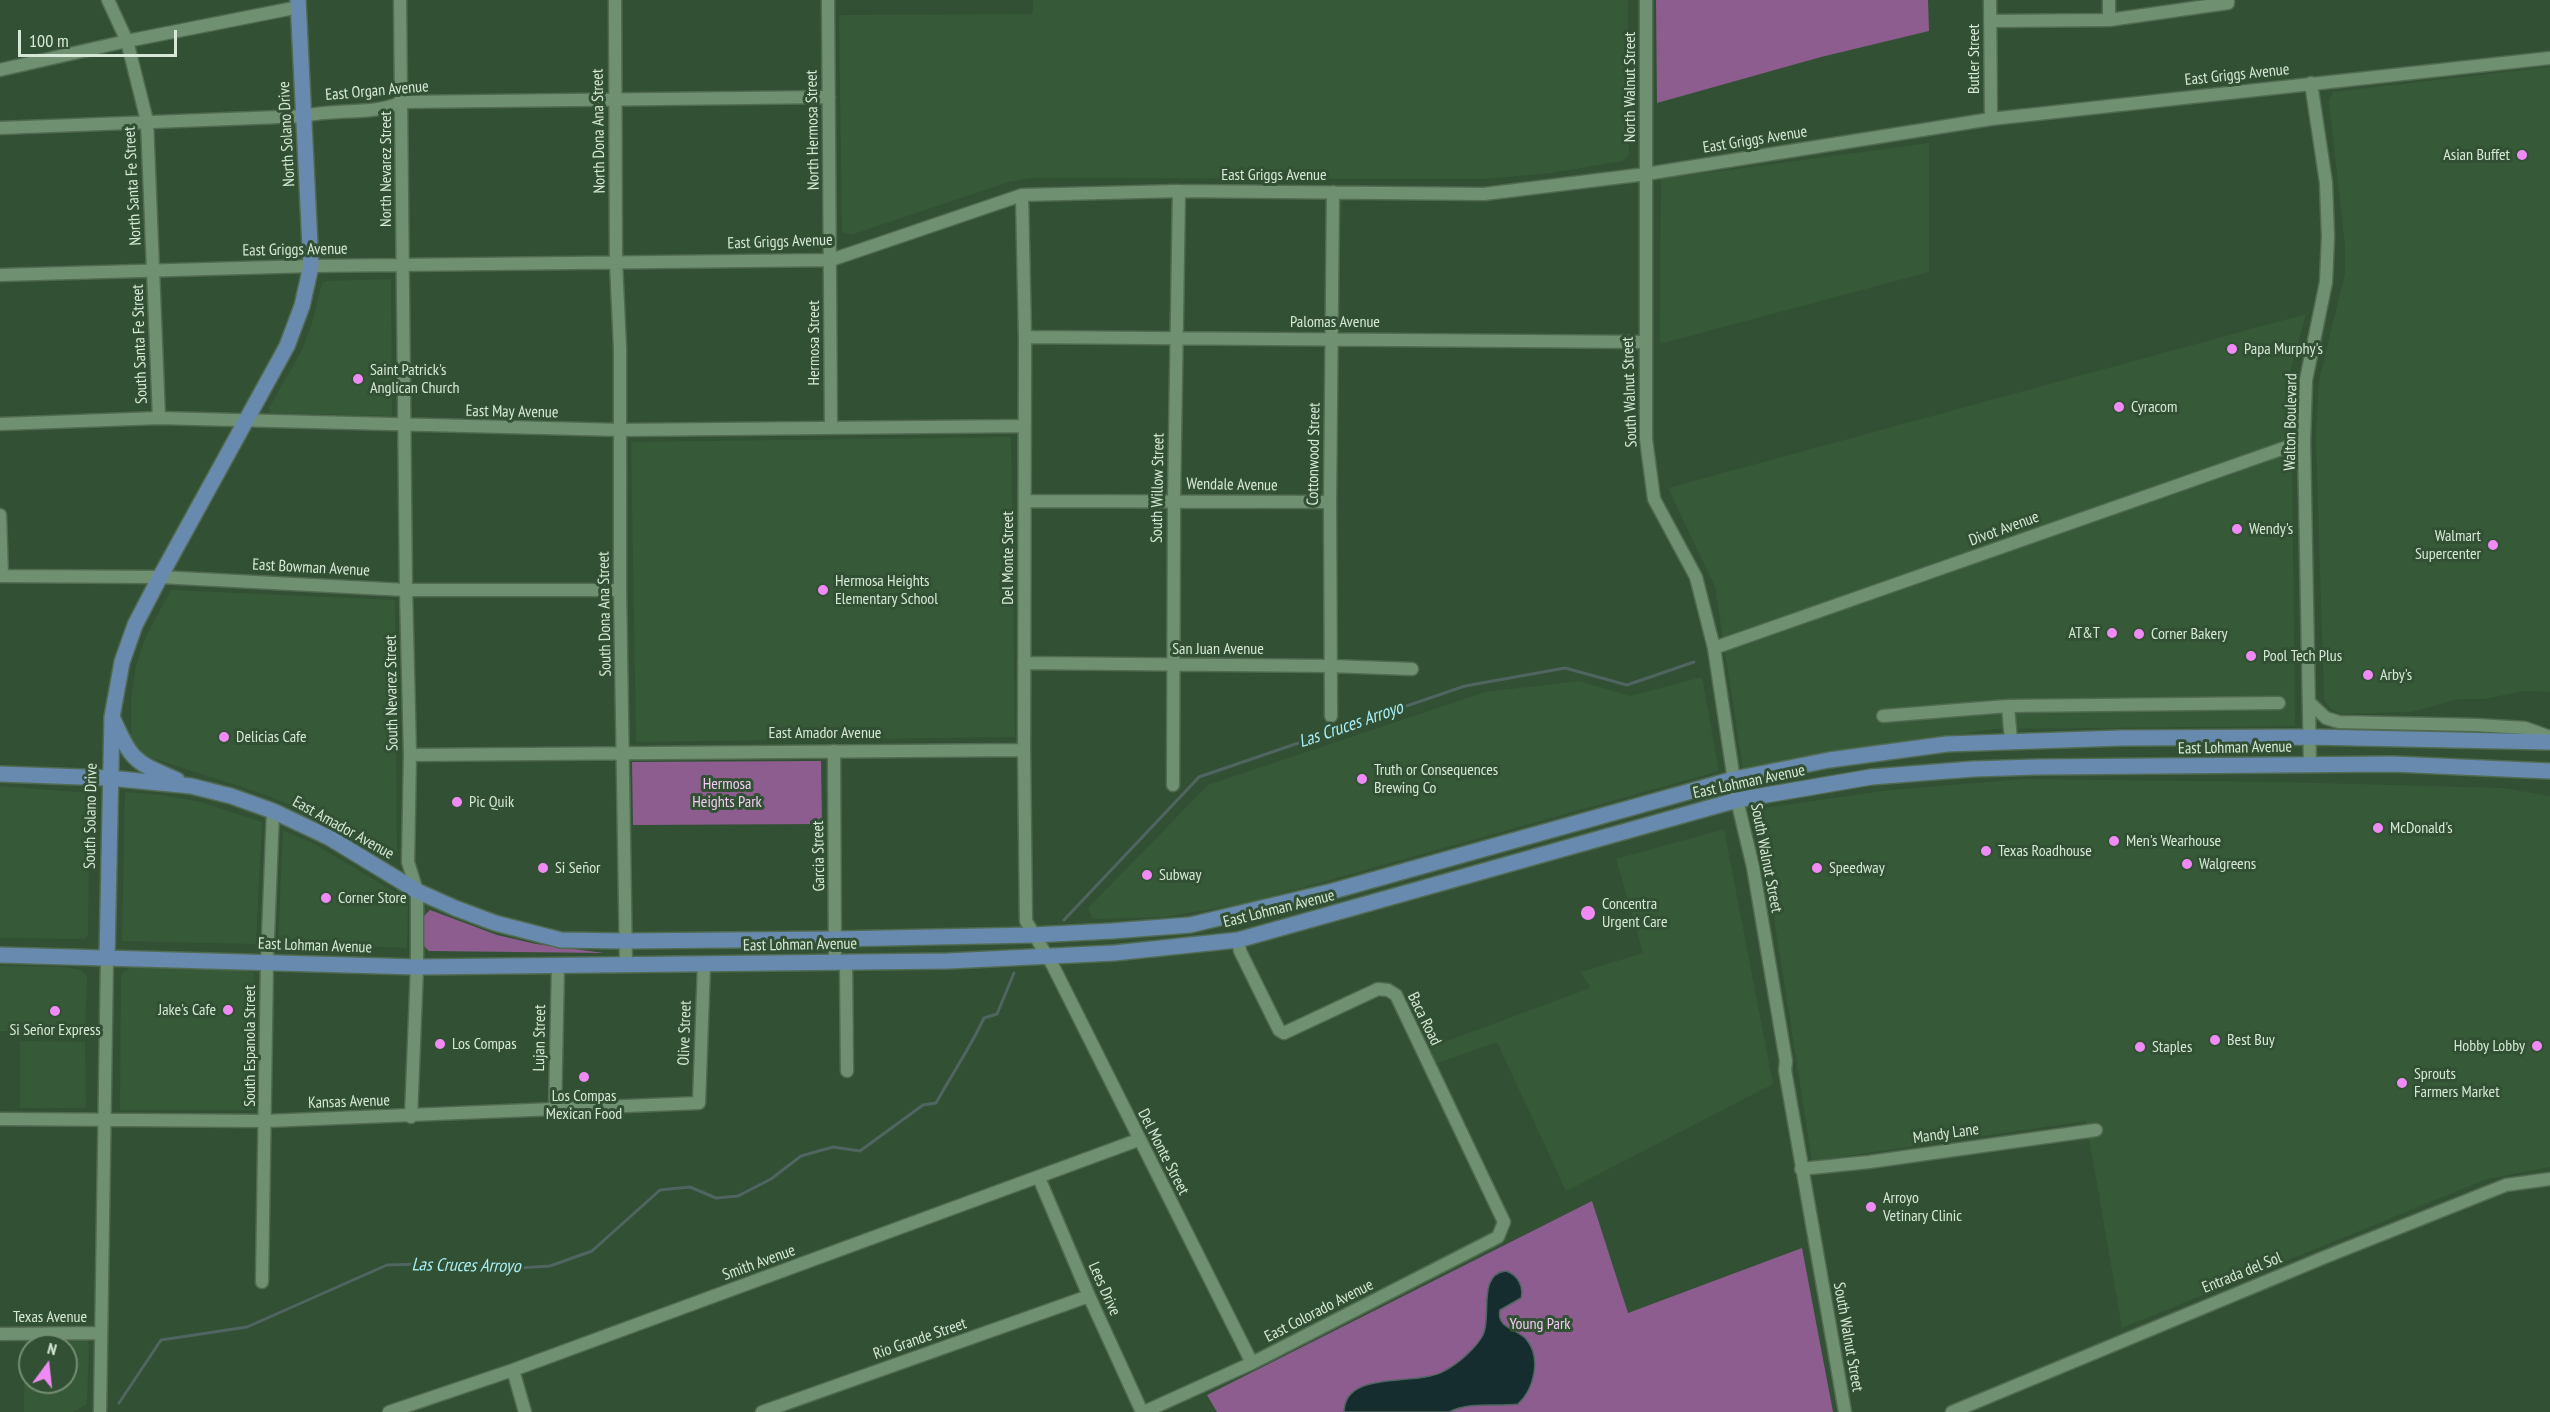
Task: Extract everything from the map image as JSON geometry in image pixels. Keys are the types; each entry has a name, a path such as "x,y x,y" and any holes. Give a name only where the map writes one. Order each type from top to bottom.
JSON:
{"main road":[{"name":"North Solano Drive","path":"299,4 311,266"},
{"name":"South Solano Drive","path":"107,958 112,717 122,662 135,625 160,577 287,346 302,306 311,266"},
{"path":"112,717 128,752 140,764 191,786"},
{"name":"East Lohman Avenue","path":"624,941 836,939 1030,928 1112,932 1190,924 1282,904 1734,779 1809,763 1947,744 2310,737 2550,742"},
{"path":"2009,767 2011,741"},
{"path":"1867,755 1871,777"},
{"name":"East Lohman Avenue","path":"0,955 417,967 558,967 948,961 1114,953 1238,940 1737,800 1871,777 2009,767 2393,764 2550,771"},
{"name":"East Amador Avenue","path":"0,774 109,778 191,786 231,796 273,811 330,838 417,891 495,923 561,940 624,941"}],"street":[{"name":"North Santa Fe Street","path":"108,0 127,41 147,121 153,269"},
{"name":"North Nevarez Street","path":"400,0 403,266"},
{"name":"North Dona Ana Street","path":"615,0 616,262"},
{"name":"North Hermosa Street","path":"828,0 831,260"},
{"name":"North Walnut Street","path":"1646,0 1646,174"},
{"name":"Butler Street","path":"1990,0 1991,119"},
{"path":"2109,0 2109,20"},
{"path":"1990,21 2109,20 2228,3 2228,0"},
{"path":"0,70 299,4"},
{"name":"East Griggs Avenue","path":"0,275 311,266 831,260 1022,195 1179,191 1484,194 1646,174 1991,119 2550,58"},
{"name":"Walton Boulevard","path":"2310,765 2304,441 2306,380 2326,282 2328,237 2326,183 2311,83"},
{"name":"East Organ Avenue","path":"0,128 305,116 320,112 386,110 402,102 829,97"},
{"name":"South Walnut Street","path":"1646,174 1646,439 1654,499 1696,577 1714,648 1737,800 1765,937 1801,1169 1845,1412"},
{"name":"South Willow Street","path":"1173,785 1174,500 1179,191"},
{"name":"Cottonwood Street","path":"1331,716 1330,502 1333,192"},
{"name":"Del Monte Street","path":"1022,195 1025,337 1024,750 1030,928 1044,955 1053,966 1138,1140 1252,1363"},
{"name":"Hermosa Street","path":"831,260 831,427"},
{"name":"South Dona Ana Street","path":"616,262 621,430 620,590 626,965"},
{"name":"South Nevarez Street","path":"403,266 410,755 408,862 417,891 417,967 411,1117"},
{"name":"South Santa Fe Street","path":"153,269 159,418"},
{"name":"Palomas Avenue","path":"1025,337 1645,342"},
{"name":"East May Avenue","path":"0,424 159,418 621,430 1024,426"},
{"name":"Divot Avenue","path":"1714,648 2304,441"},
{"name":"Wendale Avenue","path":"1025,501 1330,502"},
{"path":"0,514 1,576"},
{"name":"East Bowman Avenue","path":"1,576 160,577 406,590 620,590"},
{"name":"San Juan Avenue","path":"1024,663 1412,669"},
{"path":"2309,702 2326,718 2339,722 2477,724 2525,728 2550,737"},
{"path":"1883,716 2007,706 2279,703"},
{"path":"2007,706 2011,741"},
{"name":"East Amador Avenue","path":"410,755 1024,750"},
{"name":"Garcia Street","path":"834,751 836,939 841,962 847,1071"},
{"name":"South Espanola Street","path":"261,1282 266,1121 267,962 273,811"},
{"name":"Baca Road","path":"1238,940 1240,951 1279,1030 1284,1033 1378,989 1388,990 1396,995 1504,1222 1503,1230"},
{"name":"South Solano Drive","path":"100,1412 107,958"},
{"name":"Olive Street","path":"699,1103 704,965"},
{"name":"Lujan Street","path":"555,1110 558,967"},
{"name":"Kansas Avenue","path":"0,1119 266,1121 411,1117 699,1103"},
{"name":"Mandy Lane","path":"1801,1169 1869,1162 2096,1130"},
{"name":"Smith Avenue","path":"389,1412 513,1370 1040,1178 1138,1140"},
{"name":"Lees Drive","path":"1040,1178 1089,1296 1143,1412"},
{"name":"Entrada del Sol","path":"1952,1412 2325,1257 2506,1185 2550,1179"},
{"name":"East Colorado Avenue","path":"1143,1412 1252,1363 1498,1237 1503,1230"},
{"name":"Rio Grande Street","path":"762,1412 1089,1296"},
{"name":"Texas Avenue","path":"0,1334 100,1333"},
{"path":"513,1370 525,1412"}],"shaded area":[{"path":"1033,0 1628,0 1629,154 1622,161 1551,173 1485,179 1032,178 1009,182 851,235 842,232 839,15 1033,14"},
{"path":"2550,67 2550,692 2525,691 2484,699 2459,699 2411,712 2341,714 2331,709 2324,700 2316,438 2319,380 2345,274 2345,245 2329,101 2333,92"},
{"path":"1929,143 1929,272 1660,344 1661,179"},
{"path":"391,279 392,416 270,413 269,408 303,348 322,283"},
{"path":"2306,314 2291,369 2295,726 1993,729 1743,769 1715,587 1668,488"},
{"name":"Hermosa Heights Elementary School","path":"1011,437 1015,737 636,742 631,442"},
{"path":"171,590 395,600 397,851 392,858 383,857 302,810 263,794 142,754 131,744 131,699 136,666 146,636"},
{"path":"1702,677 1719,771 1247,903 1164,917 1093,919 1088,908 1208,785 1485,692 1579,681 1630,696"},
{"path":"2023,779 2281,782 2503,788 2550,796 2550,1167 2487,1179 2122,1328 2086,1121 1812,1161 1757,809 1890,790"},
{"path":"0,786 90,793 88,934 85,939 0,938"},
{"path":"125,792 201,802 262,822 256,944 122,941"},
{"path":"1724,829 1773,1084 1566,1191 1497,1042 1435,1064 1428,1048 1590,988 1581,972 1643,953 1616,859"},
{"path":"283,830 316,845 406,899 408,903 407,948 278,943"},
{"path":"0,966 64,967 81,970 87,976 85,1033 0,1031"},
{"path":"131,967 244,970 254,973 254,1110 120,1110 121,976"},
{"path":"20,1041 85,1042 86,1108 20,1108"},
{"path":"78,1340 86,1340 89,1344 87,1404 73,1412 24,1412 24,1394 78,1394"}],"green space":[{"path":"1656,0 1928,0 1929,31 1821,57 1657,103"},
{"name":"Hermosa Heights Park","path":"821,761 822,824 633,825 632,762"},
{"path":"430,910 497,935 536,944 604,953 429,951 424,946 424,916"},
{"name":"Young Park","path":"1592,1201 1628,1313 1802,1248 1833,1412 1217,1412 1207,1395"}],"water":[{"path":"1506,1271 1517,1278 1522,1294 1521,1298 1500,1310 1501,1321 1526,1339 1534,1355 1535,1364 1532,1382 1524,1398 1518,1404 1474,1405 1449,1412 1344,1412 1348,1398 1357,1389 1385,1381 1434,1375 1462,1359 1483,1335 1488,1288 1491,1280 1497,1274"}],"waterway":[{"name":"Las Cruces Arroyo","path":"1064,920 1199,777 1465,686 1565,668 1627,685 1694,662"},
{"name":"Las Cruces Arroyo","path":"119,1403 161,1340 247,1327 387,1265 451,1263 504,1269 550,1266 592,1251 660,1190 690,1187 716,1198 738,1196 771,1179 801,1156 833,1147 860,1151 923,1105 936,1103 984,1018 997,1014 1014,973"}],"place":[{"name":"Asian Buffet","path":"2522,155"},
{"name":"Papa Murphy's","path":"2232,349"},
{"name":"Saint Patrick's Anglican Church","path":"358,379"},
{"name":"Cyracom","path":"2119,407"},
{"name":"Wendy's","path":"2237,529"},
{"name":"Walmart Supercenter","path":"2493,545"},
{"name":"Hermosa Heights Elementary School","path":"823,590"},
{"name":"AT&T","path":"2112,633"},
{"name":"Corner Bakery","path":"2139,634"},
{"name":"Pool Tech Plus","path":"2251,656"},
{"name":"Arby's","path":"2368,675"},
{"name":"Delicias Cafe","path":"224,737"},
{"name":"Truth or Consequences Brewing Co","path":"1362,779"},
{"name":"Pic Quik","path":"457,802"},
{"name":"McDonald's","path":"2378,828"},
{"name":"Men's Wearhouse","path":"2114,841"},
{"name":"Texas Roadhouse","path":"1986,851"},
{"name":"Walgreens","path":"2187,864"},
{"name":"Si Señor","path":"543,868"},
{"name":"Speedway","path":"1817,868"},
{"name":"Subway","path":"1147,875"},
{"name":"Corner Store","path":"326,898"},
{"name":"Concentra Urgent Care","path":"1588,913"},
{"name":"Jake's Cafe","path":"228,1010"},
{"name":"Si Señor Express","path":"55,1011"},
{"name":"Best Buy","path":"2215,1040"},
{"name":"Los Compas","path":"440,1044"},
{"name":"Hobby Lobby","path":"2537,1046"},
{"name":"Staples","path":"2140,1047"},
{"name":"Los Compas Mexican Food","path":"584,1077"},
{"name":"Sprouts Farmers Market","path":"2402,1083"},
{"name":"Arroyo Vetinary Clinic","path":"1871,1207"}]}
